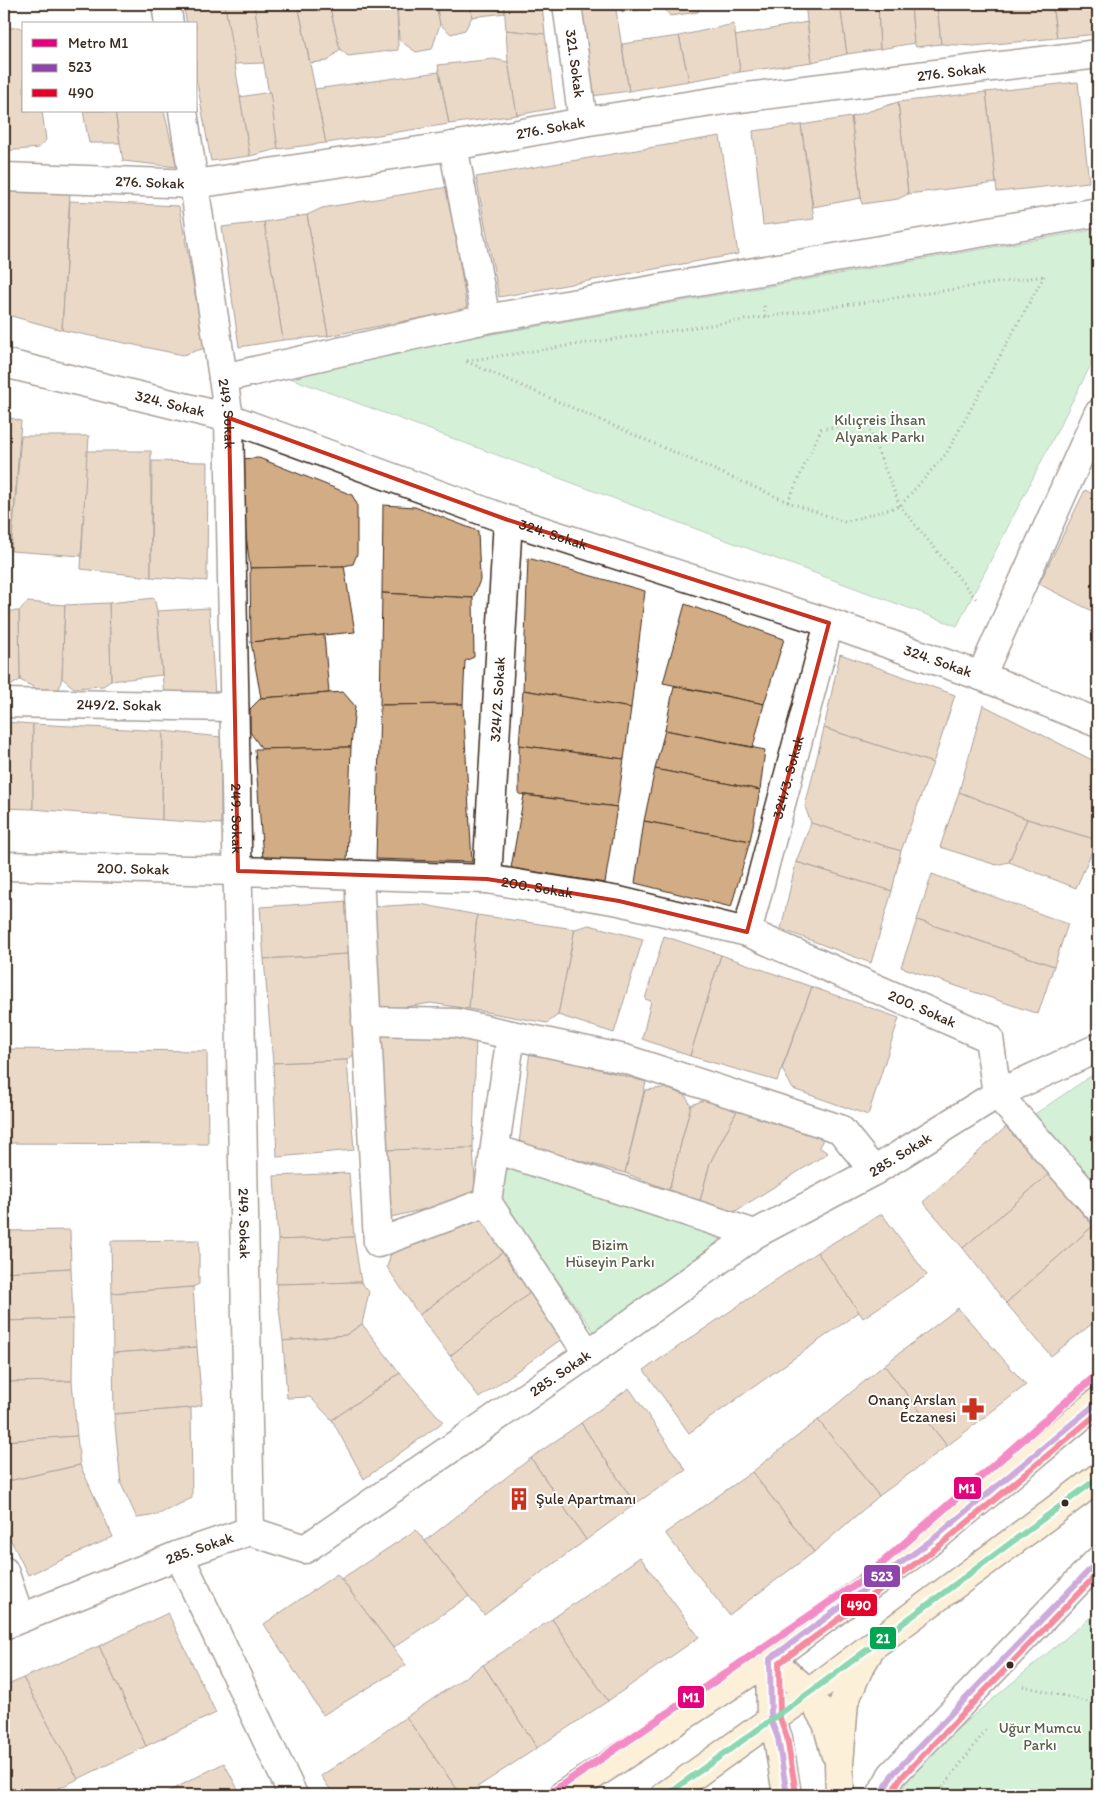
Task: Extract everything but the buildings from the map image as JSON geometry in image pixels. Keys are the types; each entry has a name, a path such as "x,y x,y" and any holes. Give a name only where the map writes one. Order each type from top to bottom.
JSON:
{"main road":[{"path":"563,1795 770,1659 932,1540 1098,1402"},
{"path":"666,1795 809,1693 1098,1478"},
{"path":"840,1795 839,1764 844,1702 859,1668 873,1646"},
{"path":"770,1659 809,1693 826,1723 839,1764"},
{"path":"770,1659 771,1720 778,1738 787,1795"}],"street":[{"path":"166,4 169,22"},
{"name":"321. Sokak","path":"567,4 583,122"},
{"name":"276. Sokak","path":"4,177 195,184 453,146 583,122 731,99 1098,54"},
{"name":"249. Sokak","path":"183,112 229,418 250,1531"},
{"path":"453,146 486,319"},
{"path":"223,378 486,319 1098,212"},
{"name":"324. Sokak","path":"4,363 229,418 508,520 829,623 981,676 1098,723"},
{"path":"981,676 1098,414"},
{"name":"324/2. Sokak","path":"487,879 508,520"},
{"name":"324/3. Sokak","path":"747,932 829,623"},
{"name":"249/2. Sokak","path":"4,702 234,708"},
{"name":"200. Sokak","path":"4,866 487,879 619,901 747,932 989,1038 996,1094"},
{"path":"359,875 378,1244 487,1202"},
{"path":"366,1021 456,1023 625,1059 840,1129 874,1171"},
{"path":"511,1035 487,1202 588,1354"},
{"name":"285. Sokak","path":"12,1622 179,1555 250,1531 305,1548 588,1354 755,1234 874,1171 996,1094 1098,1048"},
{"path":"996,1094 1098,1208"},
{"path":"495,1149 755,1234"},
{"path":"179,1555 293,1795"},
{"path":"881,1795 892,1775 1098,1560"},
{"path":"4,1571 12,1622"}],"path":[{"path":"1044,276 946,454 900,506 845,522 788,502 465,361 1044,276"},
{"path":"788,502 821,430 866,422 900,506 972,596 1004,623"},
{"path":"1020,1685 1098,1704"}],"highlighted area":[{"path":"229,418 508,520 829,623 747,932 619,901 487,879 238,871"}],"green space":[{"name":"Kılıçreis İhsan Alyanak Parkı","path":"1098,229 1098,351 957,626 274,372"},
{"path":"1098,1071 1098,1187 1035,1114"},
{"name":"Bizim Hüseyin Parkı","path":"501,1159 728,1233 597,1336 500,1199"},
{"name":"Uğur Mumcu Parkı","path":"1098,1611 1098,1795 898,1795 914,1765"}],"metro line":[{"name":"M1","path":"548,1795 865,1578 1098,1374"}],"transit line":[{"name":"523","path":"787,1795 778,1738 771,1720 770,1659 932,1540 1098,1402"},
{"name":"490","path":"796,1794 787,1737 780,1718 779,1663 938,1547 1098,1413"},
{"name":"21","path":"666,1795 809,1693 1098,1478"},
{"name":"523","path":"881,1795 892,1775 1098,1561"},
{"name":"490","path":"891,1795 899,1780 1098,1573"}],"place":[{"name":"Onanç Arslan Eczanesi","path":"973,1409"},
{"name":"Şule Apartmanı","path":"519,1499"}]}
